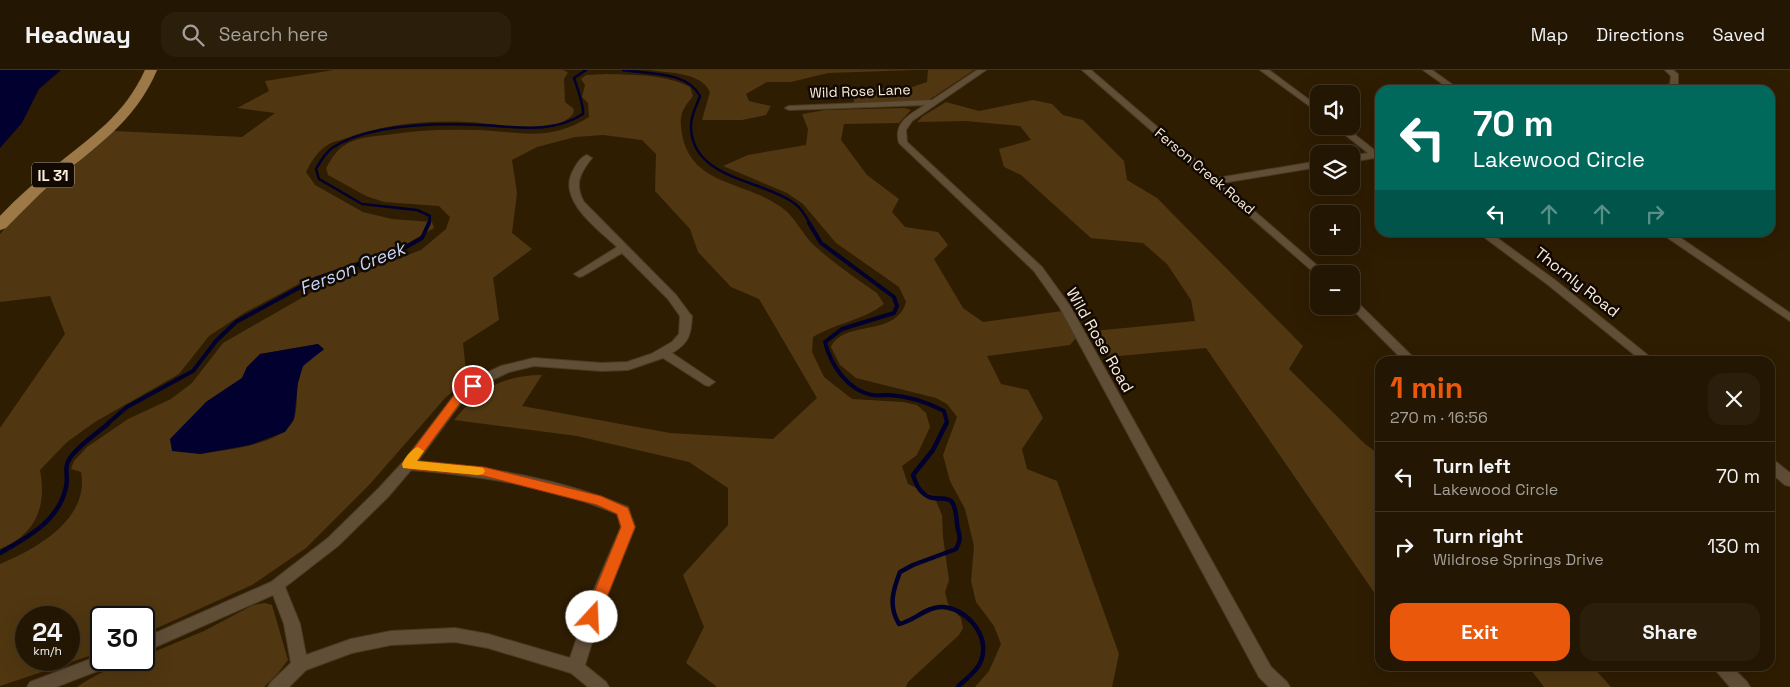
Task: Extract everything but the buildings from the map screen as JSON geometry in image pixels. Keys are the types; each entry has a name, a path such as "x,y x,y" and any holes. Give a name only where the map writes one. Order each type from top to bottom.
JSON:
{"main road":[{"name":"IL 31","path":"0,225 45,181 110,129 139,97 151,70"}],"street":[{"name":"Wild Rose Road","path":"982,70 909,119 900,135 903,143 1032,262 1066,308 1265,672 1281,687"},
{"name":"Ferson Creek Road","path":"1086,70 1312,265"},
{"path":"1264,70 1310,104"},
{"path":"1427,70 1449,85"},
{"path":"1669,70 1675,76 1674,85"},
{"name":"Wild Rose Lane","path":"790,108 932,102"},
{"path":"1351,135 1375,152"},
{"path":"1360,158 1375,156"},
{"path":"155,640 277,586 279,582 333,542 383,493 408,464 462,393 484,379 505,369 534,362 602,367 628,366 664,353 676,345 685,334 686,316 672,296 576,198 573,191 575,173 587,158"},
{"path":"1215,181 1310,165"},
{"name":"Thornly Road","path":"1489,237 1551,282 1643,356"},
{"path":"1671,237 1790,318"},
{"path":"579,274 623,248"},
{"path":"1360,311 1406,356"},
{"path":"664,353 709,382"},
{"path":"408,464 484,472 601,501 623,511 628,527 597,601 576,667"},
{"path":"1775,468 1790,481"},
{"path":"277,586 292,624 300,665"},
{"path":"277,687 300,665 351,646 391,638 455,636 488,641 576,667 600,687"},
{"path":"36,687 54,684 90,668"},
{"path":"1725,671 1741,687"}],"shaded area":[{"path":"0,70 61,70 39,89 22,123 0,148"},
{"path":"334,70 562,70 568,72 564,79 565,102 574,109 573,114 564,121 553,125 523,127 467,122 405,124 359,134 326,146 314,158 306,172 315,185 363,212 392,219 432,222 434,228 408,243 304,281 244,313 209,336 179,374 95,422 67,442 40,470 42,496 36,518 22,536 0,549 0,428 65,334 50,296 0,302 0,234 26,205 114,131 242,137 275,113 237,108 269,91 265,81"},
{"path":"649,70 916,70 828,73 791,82 767,82 746,94 749,101 771,106 766,115 742,120 702,120 710,92 706,85 692,77"},
{"path":"928,70 974,70 929,100 854,103 852,89 912,87 927,82"},
{"path":"607,74 650,76 660,77 690,87 693,96 682,114 681,128 687,151 696,163 707,173 720,180 764,197 784,209 816,247 877,293 884,304 868,314 813,337 812,352 824,377 852,399 903,402 917,405 926,413 930,427 917,455 902,466 908,484 934,496 942,515 949,580 945,592 948,604 961,618 963,628 959,635 908,682 906,687 717,687 686,663 704,627 683,575 728,525 728,488 689,462 577,436 454,420 473,400 492,386 515,378 542,375 522,406 670,433 773,439 817,398 759,299 731,287 698,252 690,229 655,191 656,154 642,140 603,135 575,137 537,147 512,160 517,193 512,233 532,249 493,278 499,320 463,343 467,381 446,397 370,484 306,548 252,585 155,629 155,606 90,606 90,656 80,659 80,606 15,606 15,671 45,671 0,686 0,564 44,541 69,518 77,504 82,489 81,472 71,469 74,461 87,447 128,419 171,399 192,383 223,343 319,288 421,250 446,229 450,217 439,206 384,202 366,196 328,175 326,168 334,155 349,143 364,138 419,131 463,130 533,134 560,130 589,117 588,103 582,97 585,85 581,79 586,75","holes":["318,344 324,350 307,362 300,372 297,386 296,413 288,428 278,435 252,445 200,454 206,402 242,378 247,367 260,354"]},
{"path":"1033,100 1052,104 1063,115 1083,120 1124,161 1127,180 1157,198 1303,346 1289,369 1365,444 1375,451 1375,594 1206,348 1108,357 1094,331 1195,321 1191,300 1167,264 1143,243 1091,238 1021,175 1004,167 999,149 1031,140 1020,126 965,121 917,122 923,116 946,102 979,111"},
{"path":"905,108 911,110 899,123 844,124 841,140 867,175 899,199 892,212 905,227 938,232 948,245 934,259 963,308 983,322 1062,311 1077,337 1070,345 987,356 1001,384 1028,390 1043,418 1022,449 1027,469 1057,481 1119,654 1112,687 975,687 989,671 1001,644 994,626 976,602 971,581 974,546 965,509 950,481 943,455 957,417 947,404 936,398 856,378 840,365 831,347 847,333 881,325 892,320 900,313 906,302 899,287 836,243 803,204 787,193 723,166 748,155 806,145 808,129 802,114 825,110"},
{"path":"318,344 324,349 303,366 298,383 294,419 285,432 250,445 200,454 172,451 170,439 206,402 242,378 247,367 260,354"},
{"path":"265,603 272,605 288,660 264,687 77,687 105,671 155,671 155,651 204,631 253,605"},
{"path":"1532,671 1597,671 1611,687 1544,687"}],"waterway":[{"name":"Ferson Creek","path":"429,224 430,216 417,210 362,204 319,179 316,169 332,148 348,140 385,129 445,124 534,128 547,127 571,120 583,114 574,78 586,70"},
{"name":"Ferson Creek","path":"623,70 666,75 686,82 694,88 700,96 691,125 694,143 702,157 714,167 780,195 794,203 803,212 810,224"},
{"name":"Ferson Creek","path":"106,425 127,407 193,371 216,341 236,322 315,279 401,250 422,238 429,223"},
{"name":"Ferson Creek","path":"809,223 821,243 894,297 897,306 894,313 842,329 825,342 836,368 848,382 863,392 874,395 910,398 944,411 946,425"},
{"name":"Ferson Creek","path":"0,553 21,541 49,519 62,499 67,483 66,469 70,458 83,444 108,424"},
{"name":"Ferson Creek","path":"946,424 933,450 913,475 916,484 928,497 945,498 953,503 960,536 959,541 956,549 913,565 900,572 895,585 893,604 899,624 930,609 941,607 959,612 974,625 982,642 983,652 981,661 974,672 958,687"}],"slow traffic":[{"path":"418,451 408,464 478,471"}],"route":[{"path":"473,386 462,393 408,464 484,472 548,486 601,501 623,511 628,527 592,617"}]}
